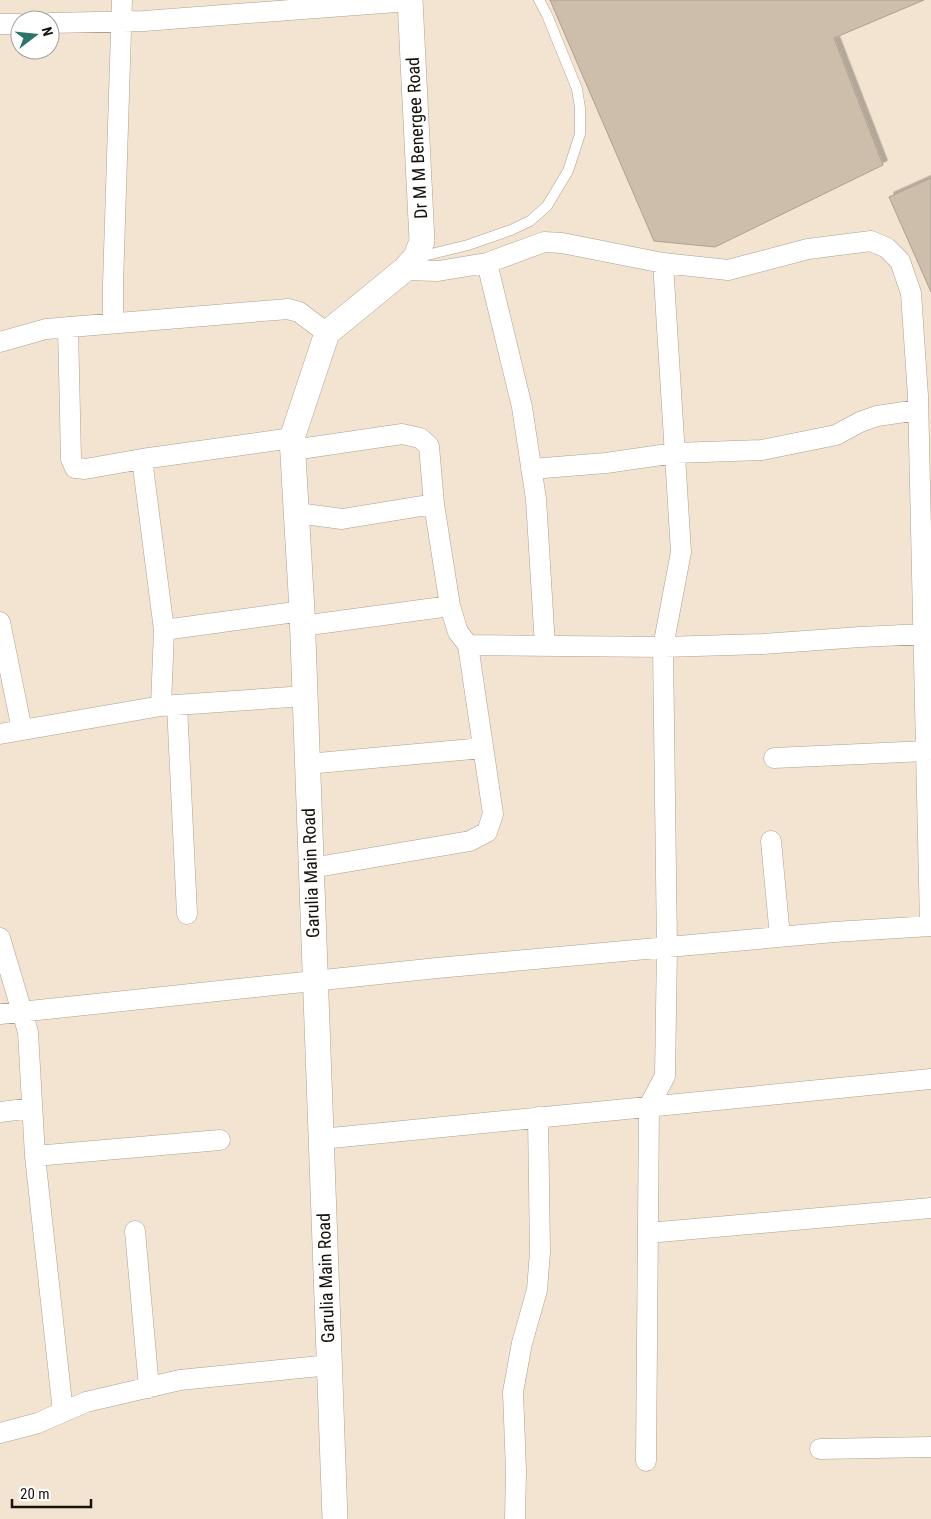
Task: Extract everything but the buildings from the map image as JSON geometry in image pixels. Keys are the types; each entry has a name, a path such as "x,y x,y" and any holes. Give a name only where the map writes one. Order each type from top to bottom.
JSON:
{"street":[{"path":"113,323 122,0"},
{"path":"60,23 121,22 257,6 410,0"},
{"name":"Dr M M Benergee Road","path":"410,0 422,241 410,264"},
{"path":"0,342 46,329 288,309 299,312 326,333 410,264 438,271 487,263 544,242 562,242 663,263 728,270 808,249 871,242 887,248 900,261 911,293 922,401 924,634 930,926 834,932 437,968 0,1014"},
{"path":"487,263 522,407 536,499 545,646"},
{"path":"646,1461 650,1106 665,1076 667,948 663,647 681,552 663,263"},
{"path":"68,327 71,459 75,468 85,469 142,459 402,434 420,438 429,446 434,504 450,606 458,632 468,645 494,814 487,832 470,840 311,868"},
{"name":"Garulia Main Road","path":"326,333 292,444 302,618 335,1519"},
{"path":"531,470 675,454 777,448 836,435 860,422 922,401"},
{"path":"142,459 164,630 187,914"},
{"path":"297,513 342,520 434,504"},
{"path":"164,630 450,606"},
{"path":"0,622 22,730"},
{"path":"468,645 663,647 763,644 860,636 924,634"},
{"path":"0,734 169,706 305,696"},
{"path":"307,764 483,748"},
{"path":"774,758 926,751"},
{"path":"771,841 780,937"},
{"path":"0,938 28,1032 35,1156 63,1412"},
{"path":"321,1139 931,1079"},
{"path":"0,1112 32,1108"},
{"path":"514,1519 516,1471 513,1392 522,1344 537,1290 540,1252 538,1117"},
{"path":"35,1156 220,1140"},
{"path":"648,1233 931,1208"},
{"path":"135,1230 149,1388"},
{"path":"0,1432 38,1423 86,1402 180,1380 330,1365"},
{"path":"820,1449 931,1447"}],"lane":[{"path":"410,264 511,230 530,221 547,206 568,171 580,134 580,108 577,90 540,0"}]}
